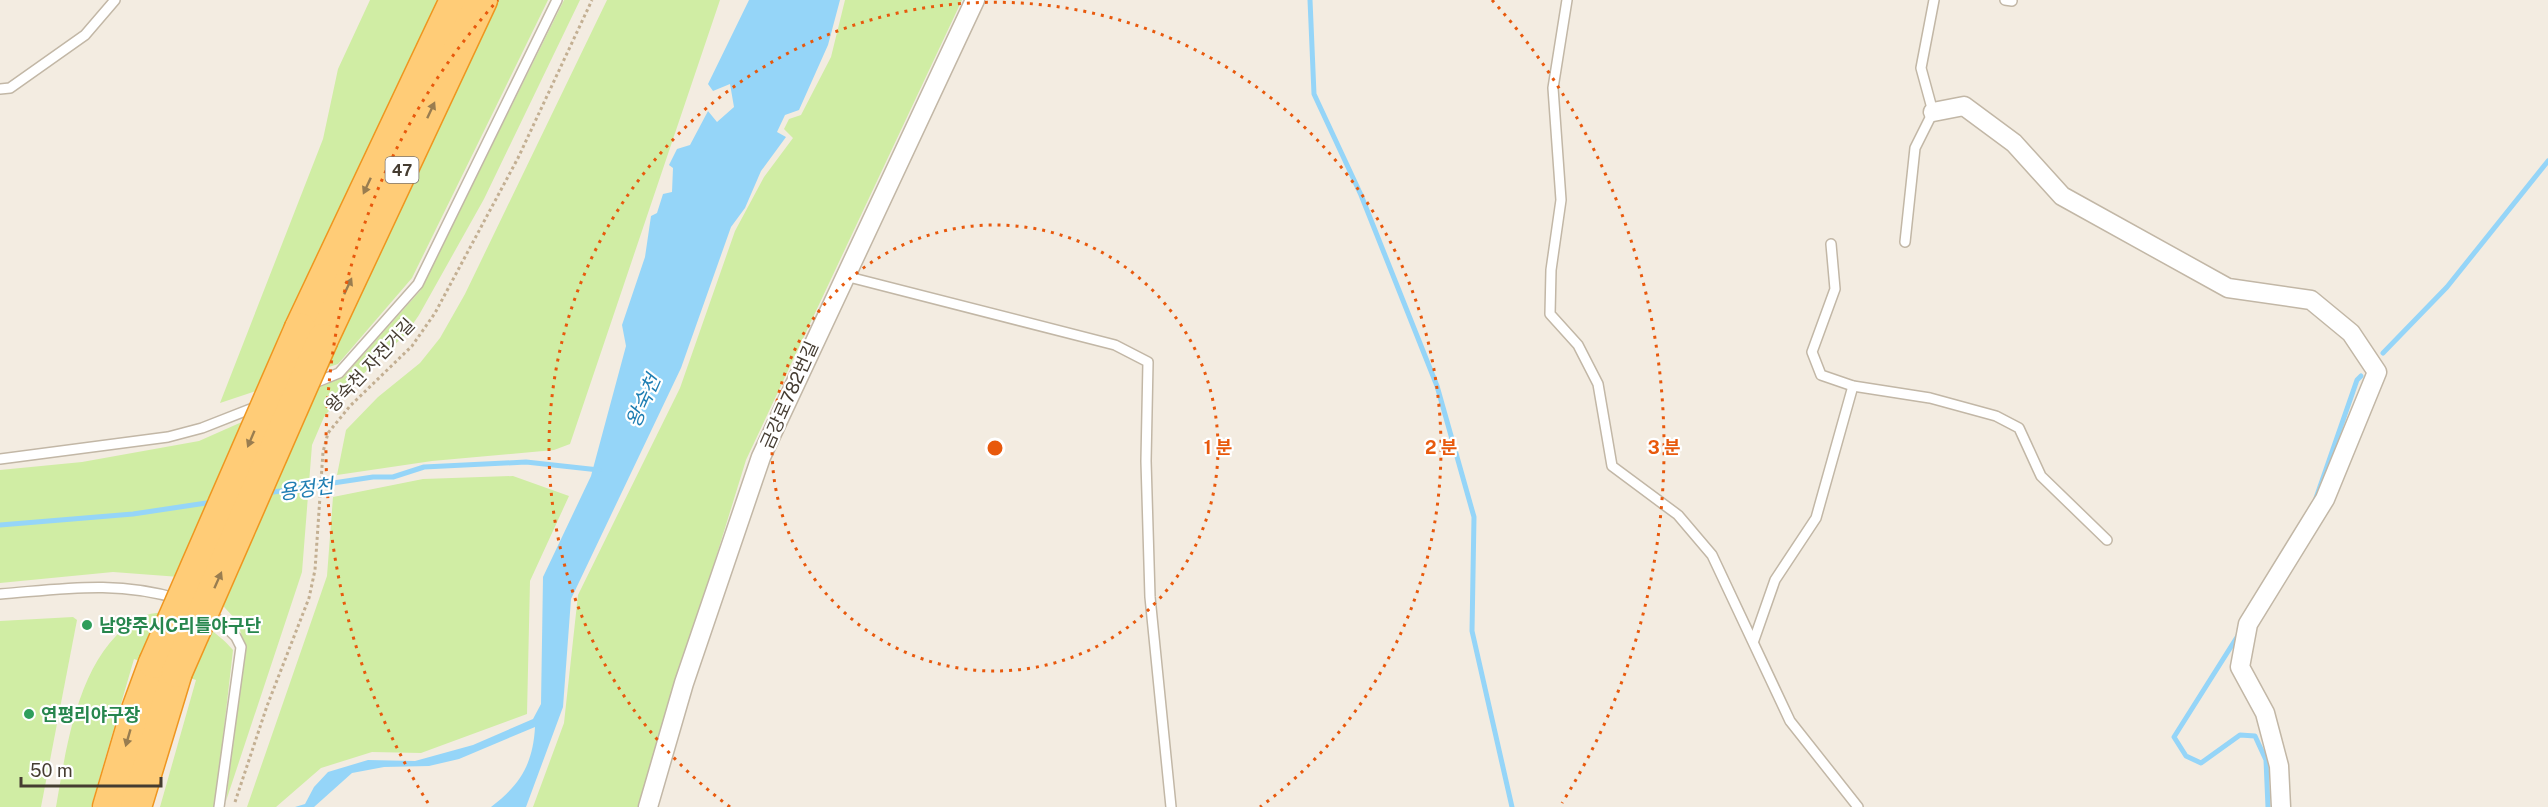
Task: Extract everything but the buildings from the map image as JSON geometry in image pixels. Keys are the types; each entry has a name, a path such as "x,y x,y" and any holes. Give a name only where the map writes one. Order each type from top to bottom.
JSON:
{"highway":[{"name":"47","path":"108,807 136,712 166,668 455,0"},
{"name":"47","path":"311,333 482,0"},
{"name":"47","path":"136,807 166,668"}],"street":[{"name":"금강로782번길","path":"648,807 684,683 760,457 975,0"},
{"path":"1933,112 1964,106 2014,143 2062,196 2228,288 2311,300 2351,333 2377,372 2325,499 2248,624 2240,667 2265,713 2279,766 2281,807"}],"lane":[{"path":"0,89 10,88 85,35 115,0"},
{"path":"0,459 180,434 202,428 339,373 418,284 557,0"},
{"path":"1567,0 1553,88 1562,200 1551,270 1550,314 1578,345 1598,384 1612,466 1678,515 1712,555 1754,640 1790,721 1858,807"},
{"path":"1905,242 1915,148 1933,112 1921,69 1934,0"},
{"path":"1831,244 1835,289 1812,352 1821,375 1853,386 1930,398 1996,416 2019,428 2041,476 2107,540"},
{"path":"844,275 1115,345 1148,362 1146,461 1150,597 1171,807"},
{"path":"1754,640 1775,580 1816,519 1853,386"},
{"path":"0,594 112,585 136,588 196,604 210,611 223,623 236,637 241,647 219,807"}],"path":[{"name":"왕숙천 자전거길","path":"233,807 267,706 309,598 315,570 323,460 326,442 333,424 412,346 457,275 518,158 592,0"}],"green space":[{"path":"370,0 548,0 412,278 338,364 220,403 323,139 338,69"},
{"path":"564,0 580,0 484,199 419,315 406,334 344,392 324,417 312,445 302,572 226,801 245,649 238,622 213,595 193,578 113,572 0,583 0,470 82,462 199,441 343,377 420,291"},
{"path":"607,0 720,0 570,444 554,450 432,461 337,475 346,430 378,397 420,363 440,338 465,294"},
{"path":"845,0 962,0 746,460 639,807 533,807 564,723 578,595 680,388 735,231 764,177 793,138 784,129 789,119 801,115 831,57"},
{"path":"513,476 569,496 530,581 527,714 421,753 372,752 321,768 276,807 247,807 327,576 333,497 423,479"},
{"path":"168,611 204,626 219,636 233,650 215,807 160,807 196,680 134,659 91,807 56,807 65,755 79,701 103,652 120,632 141,617"},
{"name":"연평리야구장","path":"73,617 77,620 41,807 0,807 0,621"}],"water":[{"name":"왕숙천","path":"749,0 840,0 828,45 799,110 785,115 777,132 786,137 761,171 745,208 731,227 681,368 571,599 563,707 526,807 491,807 510,790 523,773 531,752 535,727 459,759 429,766 384,767 352,773 314,807 295,807 305,804 314,787 328,772 368,760 415,761 473,745 533,719 541,704 543,577 591,476 626,346 622,325 645,257 651,216 657,213 663,194 672,192 673,168 669,165 677,149 690,145 708,111 717,122 734,107 730,84 713,91 708,84"}],"waterway":[{"path":"1310,0 1314,94 1361,195 1437,386 1474,517 1472,631 1512,807"},
{"path":"2383,353 2447,287 2548,161"},
{"path":"2316,498 2357,380 2361,376"},
{"name":"용정천","path":"267,493 373,477 393,477 424,467 526,462 599,470"},
{"name":"용정천","path":"0,525 133,514 213,502"},
{"path":"2239,634 2174,737 2186,756 2201,763 2240,735 2255,736 2266,760 2268,807"}],"place":[{"name":"남양주시C리틀야구단","path":"87,625"},
{"name":"연평리야구장","path":"29,714"}]}
